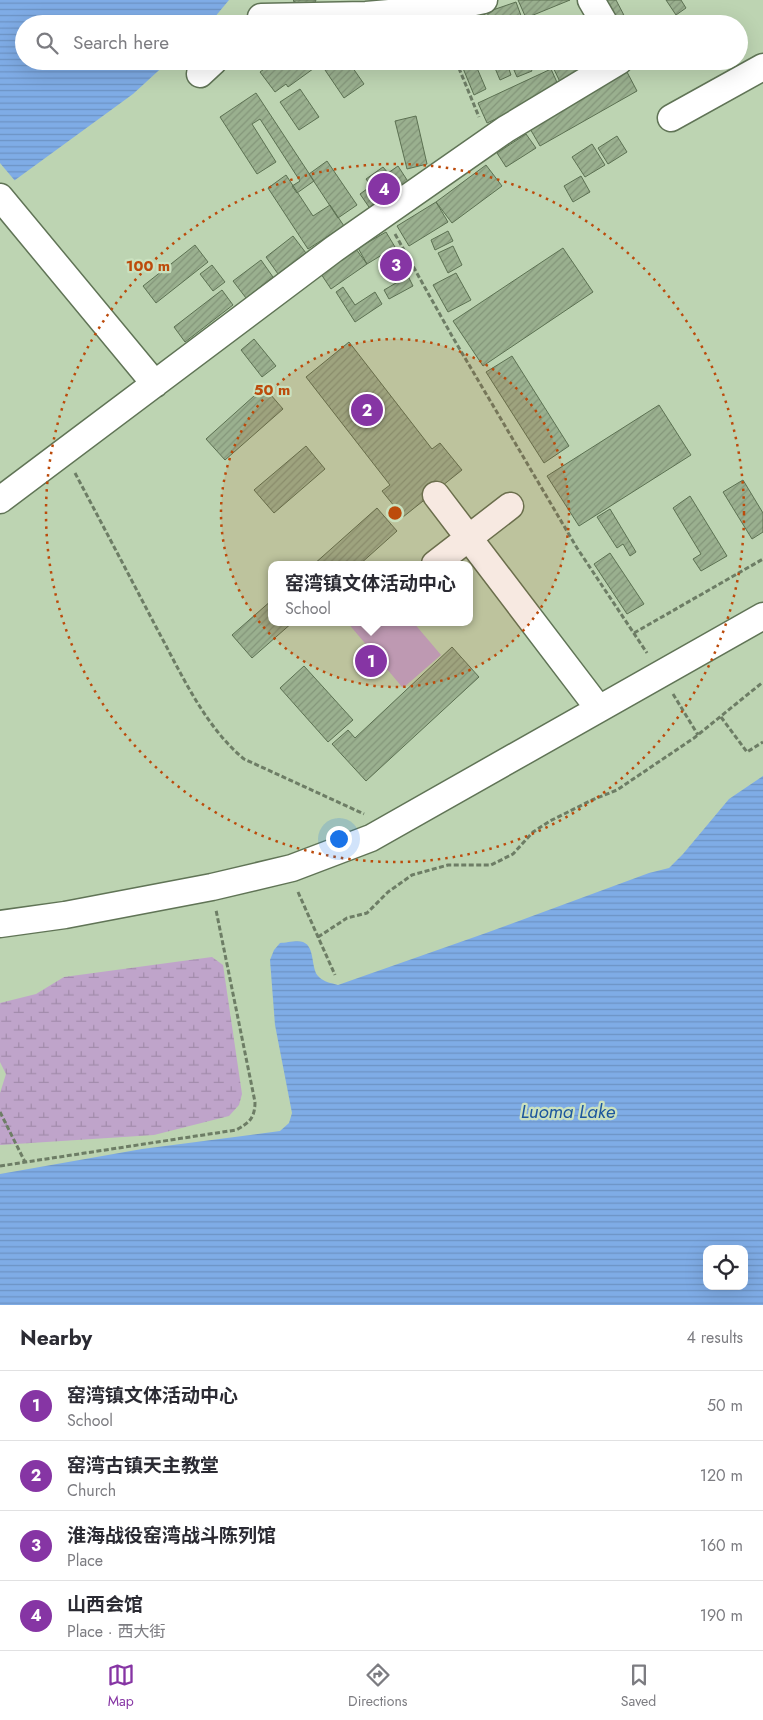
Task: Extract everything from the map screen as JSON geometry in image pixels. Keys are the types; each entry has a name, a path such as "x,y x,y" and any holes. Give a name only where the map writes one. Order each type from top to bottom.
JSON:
{"street":[{"path":"264,14 376,14 446,8 484,0"},
{"path":"591,0 600,15"},
{"path":"671,118 763,66"},
{"path":"0,500 334,249 506,129 604,70"},
{"path":"7,206 155,384"},
{"path":"436,495 600,709"},
{"path":"439,561 510,506"},
{"path":"0,924 65,915 212,887 287,869 371,838 763,616"}],"path":[{"path":"460,70 489,141"},
{"path":"384,214 452,336 577,548 634,633 698,735"},
{"path":"64,452 188,685 229,747 244,759 338,804 392,826"},
{"path":"634,633 763,559"},
{"path":"318,937 346,918 367,913 388,892 412,875 448,865 491,865 513,854 533,832 550,821 617,790 698,735 763,682"},
{"path":"721,717 746,752 763,742"},
{"path":"287,869 335,975"},
{"path":"0,1166 236,1130 246,1124 255,1113 255,1102 212,887"},
{"path":"0,1112 25,1162"}],"green space":[{"path":"350,626 416,626 441,655 403,688"},
{"path":"212,957 223,965 242,1094 239,1105 229,1116 154,1135 0,1145 0,1093 6,1074 0,1062 0,1003 36,994 64,977"}],"water":[{"path":"0,0 229,0 216,15 15,15 15,70 159,70 133,94 0,191"},
{"name":"Luoma Lake","path":"763,776 763,1305 0,1305 0,1174 142,1149 280,1131 289,1123 292,1113 275,1025 270,960 274,950 280,943 303,942 310,948 316,973 319,977 338,985 649,873 669,868 729,799"}],"pier":[{"path":"0,163 16,182 0,193"}],"building":[{"path":"294,0 316,0 312,9"},
{"path":"518,0 570,0 533,15 525,15"},
{"path":"600,0 616,0 624,15 608,15"},
{"path":"666,0 681,0 686,8 676,15"},
{"path":"516,2 521,15 488,15 487,12"},
{"path":"483,11 485,15 474,15"},
{"path":"263,70 312,70 288,87 286,84 275,92 260,72"},
{"path":"325,70 354,70 364,84 344,98"},
{"path":"464,70 478,70 486,89 474,95"},
{"path":"496,70 509,70 511,75 500,80"},
{"path":"514,70 532,71 517,77"},
{"path":"549,70 551,70 560,89 487,123 478,103"},
{"path":"554,70 588,70 561,84"},
{"path":"627,72 637,91 540,146 529,127"},
{"path":"300,89 319,117 299,130 280,102"},
{"path":"256,93 314,181 297,193 292,186 300,181 260,119 252,124 276,162 257,174 220,117"},
{"path":"416,116 427,164 407,169 395,121"},
{"path":"526,134 536,148 506,167 497,153"},
{"path":"617,136 627,152 608,164 598,148"},
{"path":"592,144 605,165 585,177 572,157"},
{"path":"327,161 357,205 338,218 309,174"},
{"path":"486,165 502,186 452,223 436,202"},
{"path":"398,166 409,183 371,210 360,194 371,186 366,179 383,167 388,173"},
{"path":"286,175 313,216 330,205 344,226 308,249 268,188"},
{"path":"581,176 590,192 573,202 564,186"},
{"path":"436,202 448,222 409,246 397,226"},
{"path":"448,231 453,241 435,250 431,240"},
{"path":"386,232 395,247 367,264 358,248"},
{"path":"293,236 306,253 278,274 266,257"},
{"path":"195,245 208,262 156,303 143,286"},
{"path":"453,246 462,265 448,273 438,253"},
{"path":"563,248 593,292 483,366 453,321"},
{"path":"356,249 367,264 331,289 321,274"},
{"path":"394,251 406,274 397,279 385,257"},
{"path":"261,260 273,277 246,298 233,281"},
{"path":"212,265 225,282 213,291 200,274"},
{"path":"456,273 471,300 448,312 433,285"},
{"path":"408,276 413,286 389,299 384,290"},
{"path":"343,287 355,305 375,292 382,304 355,322 336,292"},
{"path":"222,290 233,305 185,342 174,327"},
{"path":"254,339 276,366 262,377 241,350"},
{"path":"349,342 432,449 440,443 462,470 403,517 382,491 390,485 306,377"},
{"path":"512,356 569,446 544,463 486,372"},
{"path":"264,387 283,409 225,460 206,439"},
{"path":"659,405 691,455 579,526 547,476"},
{"path":"306,446 325,469 274,513 254,490"},
{"path":"743,480 763,513 763,532 752,539 723,492"},
{"path":"690,496 727,556 701,571 693,559 701,554 673,508"},
{"path":"377,508 397,531 363,561 317,561"},
{"path":"610,509 636,552 630,556 623,544 617,548 597,517"},
{"path":"610,553 644,604 627,614 594,564"},
{"path":"268,604 268,626 288,626 252,658 232,635"},
{"path":"452,647 479,677 366,781 332,744 348,730 355,738"},
{"path":"304,666 353,720 328,742 280,688"}],"place":[{"name":"山西会馆","path":"384,189"},
{"name":"淮海战役窑湾战斗陈列馆","path":"396,265"},
{"name":"窑湾古镇天主教堂","path":"367,410"},
{"name":"窑湾镇文体活动中心","path":"371,661"}]}
